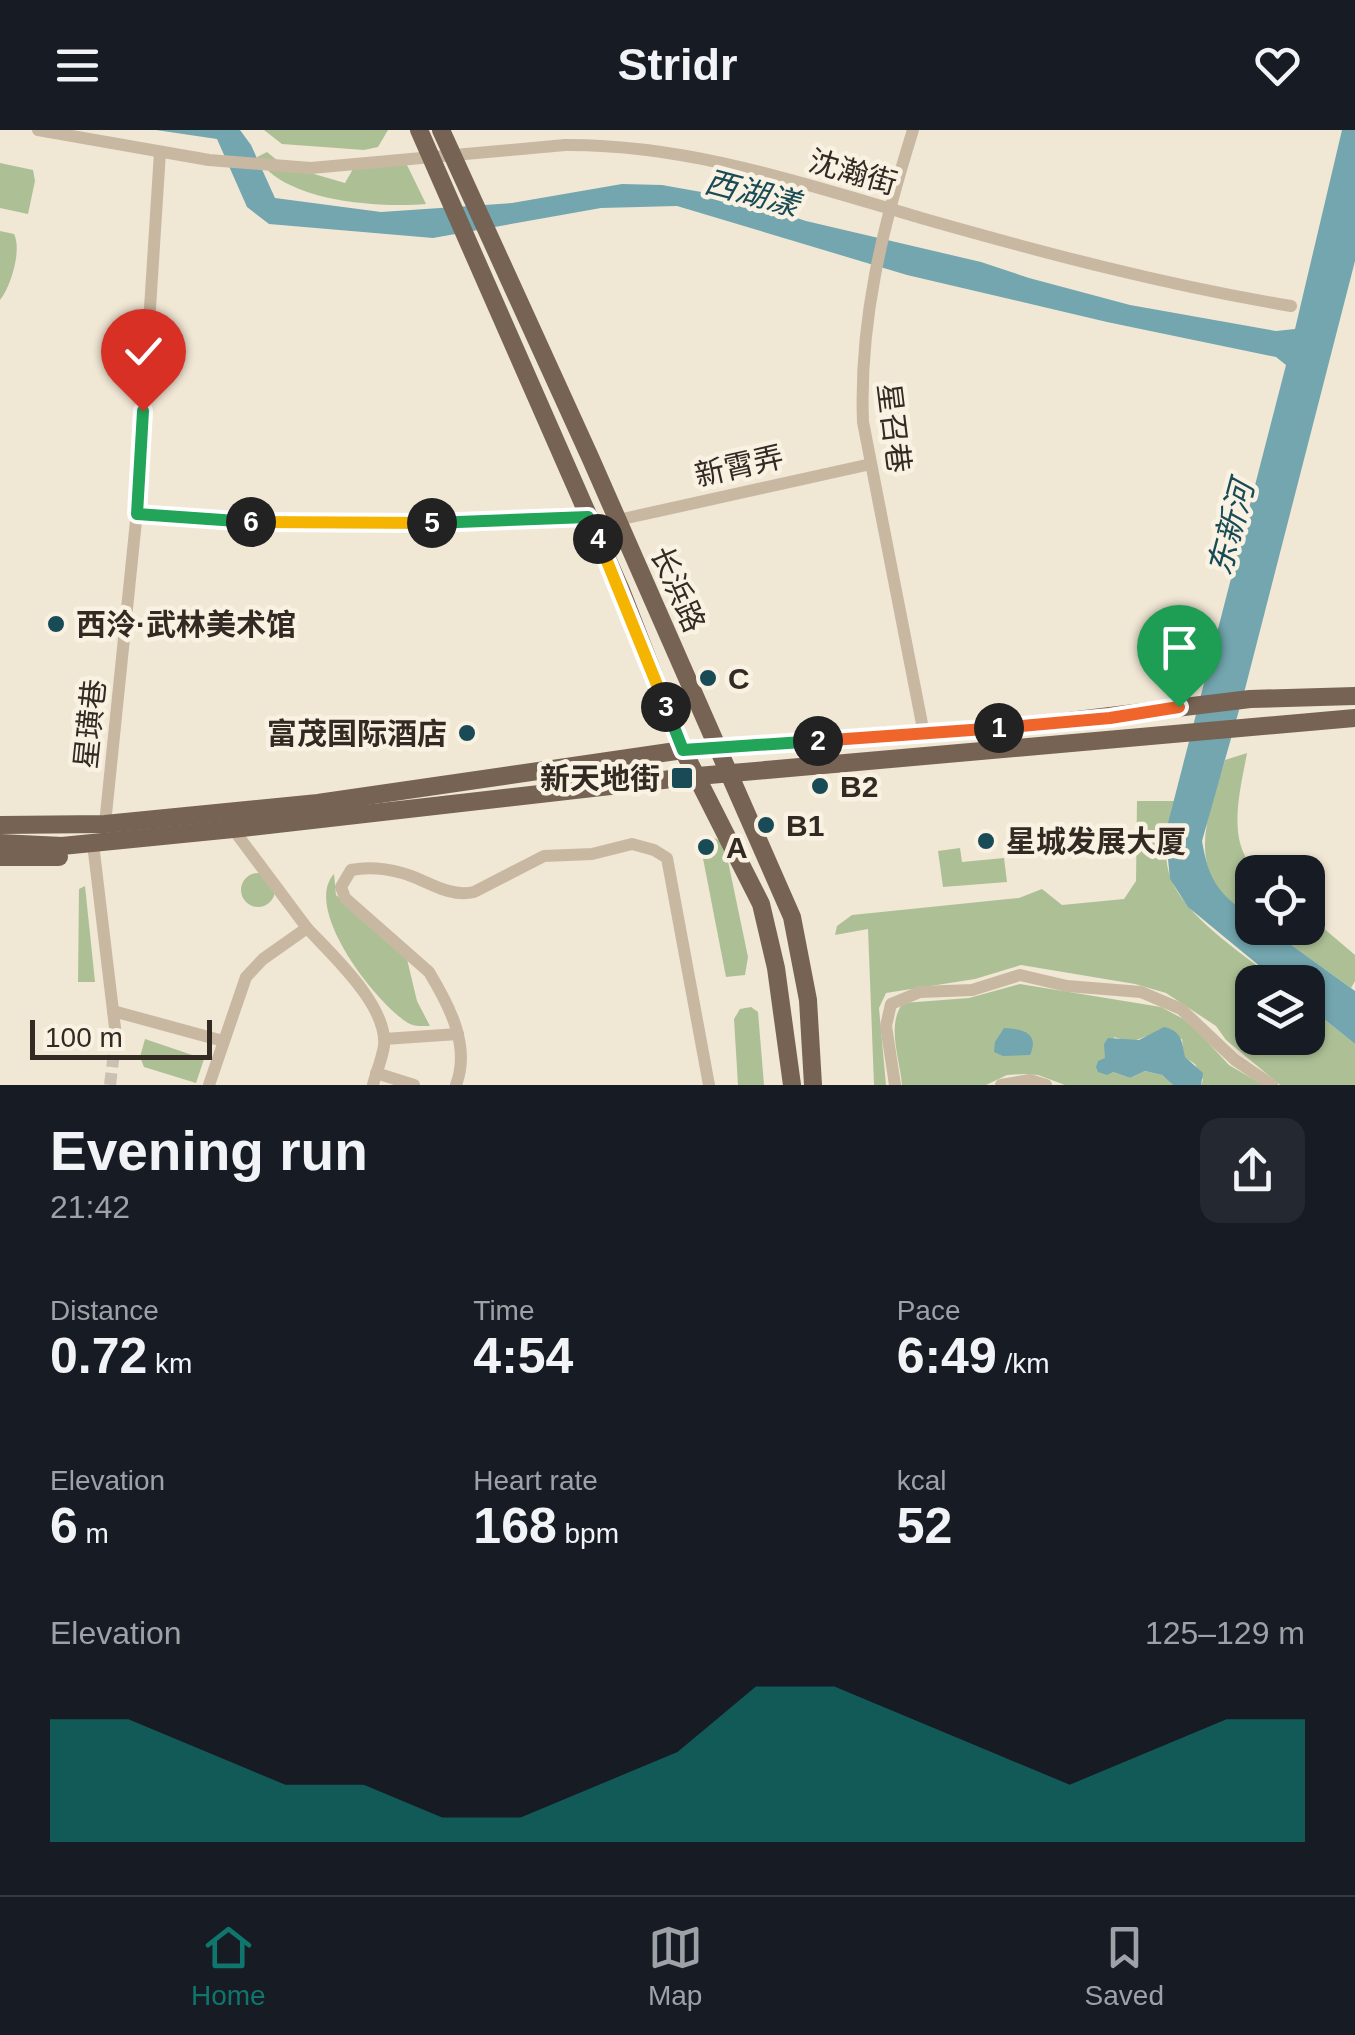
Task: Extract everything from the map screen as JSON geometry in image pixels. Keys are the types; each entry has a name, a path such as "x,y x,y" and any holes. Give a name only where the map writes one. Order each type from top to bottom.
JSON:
{"main road":[{"name":"长浜路","path":"419,130 588,517 683,750 761,904 776,968 792,1085"},
{"name":"长浜路","path":"441,130 618,520 797,935 808,1000 812,1085"},
{"path":"0,825 105,824 318,804 683,750 1110,718 1250,699 1355,696"},
{"path":"0,856 69,857 95,847 152,835 233,830 726,773 1355,718"},
{"path":"0,843 95,847"}],"street":[{"name":"沈瀚街","path":"38,130 208,160 281,166 360,166 565,145 600,144 664,152 750,168 1064,259 1291,306"},
{"name":"星召巷","path":"913,130 874,269 862,378 863,422 924,734"},
{"name":"星璜巷","path":"105,824 137,514 160,152"},
{"name":"新霄弄","path":"618,520 872,464"},
{"path":"137,514 220,521 354,524 588,517"},
{"path":"233,830 307,928 376,1010 384,1039 375,1079 414,1085"},
{"path":"456,1085 461,1073 454,1019 430,972 345,898 341,887 351,870 399,872 462,895 544,856 592,854 632,844 646,846 667,858 709,1085"},
{"path":"95,847 116,1036"},
{"path":"210,1085 246,977 263,959 307,928"},
{"path":"895,1085 886,1026 891,1004 920,992 972,990 1020,974 1067,986 1141,992 1170,1004 1194,1020 1235,1060 1272,1085"},
{"path":"113,1012 223,1041"},
{"path":"384,1039 458,1034"},
{"path":"1001,1085 1030,1080 1046,1085"}],"green space":[{"path":"264,130 388,130 378,147 364,150 282,144"},
{"path":"267,152 283,165 345,183 353,169 406,163 426,204 359,203 310,193 270,172 257,157"},
{"path":"0,163 33,170 35,181 28,214 0,208"},
{"path":"0,231 14,234 17,249 11,277 0,300"},
{"path":"1247,753 1238,817 1245,855 1235,855 1235,906 1220,893 1206,860 1206,827 1225,760"},
{"path":"1137,801 1174,801 1166,850 1171,879 1203,922 1257,965 1235,965 1235,1048 1216,1026 1166,993 1021,965 975,979 886,993 879,1008 886,1085 874,1085 868,929 835,935 837,926 852,915 1019,898 1042,889 1062,905 1124,899 1136,881"},
{"path":"714,838 724,842 748,957 745,975 726,977 701,848"},
{"path":"960,848 962,862 1004,858 1007,882 943,887 938,851"},
{"path":"258,873 270,878 275,890 270,902 258,907 246,902 241,890 246,878"},
{"path":"334,874 336,895 407,959 417,1001 430,1026 410,1024 394,1012 347,954 328,909 327,890"},
{"path":"85,886 95,982 78,982 79,889"},
{"path":"1325,929 1355,955 1355,981 1351,988 1325,969 1325,965 1292,945 1325,945"},
{"path":"1020,984 1161,1007 1189,1022 1229,1065 1263,1085 1201,1085 1203,1080 1195,1064 1184,1057 1182,1039 1147,1036 1131,1042 1114,1037 1113,1072 1130,1078 1145,1071 1162,1075 1173,1085 1065,1085 1024,1074 1007,1075 986,1085 902,1085 895,1021 903,1003 969,998"},
{"path":"751,1007 758,1012 764,1085 738,1085 734,1019 740,1009"},
{"path":"1325,1020 1355,1044 1355,1085 1280,1085 1244,1055 1325,1055"},
{"path":"145,1039 204,1059 196,1083 144,1067 140,1057"}],"water":[{"path":"156,130 240,130 275,198 381,212 512,203 622,184 662,185 735,198 806,221 981,262 1130,305 1276,331 1295,329 1342,130 1355,130 1355,261 1202,841 1212,877 1235,904 1235,945 1291,945 1319,965 1258,965 1188,907 1170,879 1166,838 1286,365 1276,357 907,275 677,206 601,208 433,238 269,224 247,207 217,139"},
{"path":"1325,969 1355,991 1355,1044 1325,1020"},
{"path":"1164,1027 1178,1034 1185,1057 1203,1073 1201,1085 1173,1085 1162,1075 1145,1071 1130,1078 1098,1072 1096,1067 1105,1058 1104,1044 1108,1038 1139,1040"},
{"path":"1004,1028 1023,1031 1031,1037 1030,1055 1003,1056 994,1052"}],"tunnel":[{"path":"110,1085 116,1036"}],"place":[{"name":"西泠·武林美术馆","path":"56,624"},
{"name":"C","path":"708,678"},
{"name":"富茂国际酒店","path":"467,733"},
{"name":"新天地街","path":"682,778"},
{"name":"B2","path":"820,786"},
{"name":"B1","path":"766,825"},
{"name":"星城发展大厦","path":"986,841"},
{"name":"A","path":"706,847"}],"route":[{"path":"143,411 137,514 220,521 354,524 588,517 683,750 1110,718 1179,707"}],"water label":[{"name":"西湖漾","path":"752,193"},
{"name":"东新河","path":"1231,528"}]}
